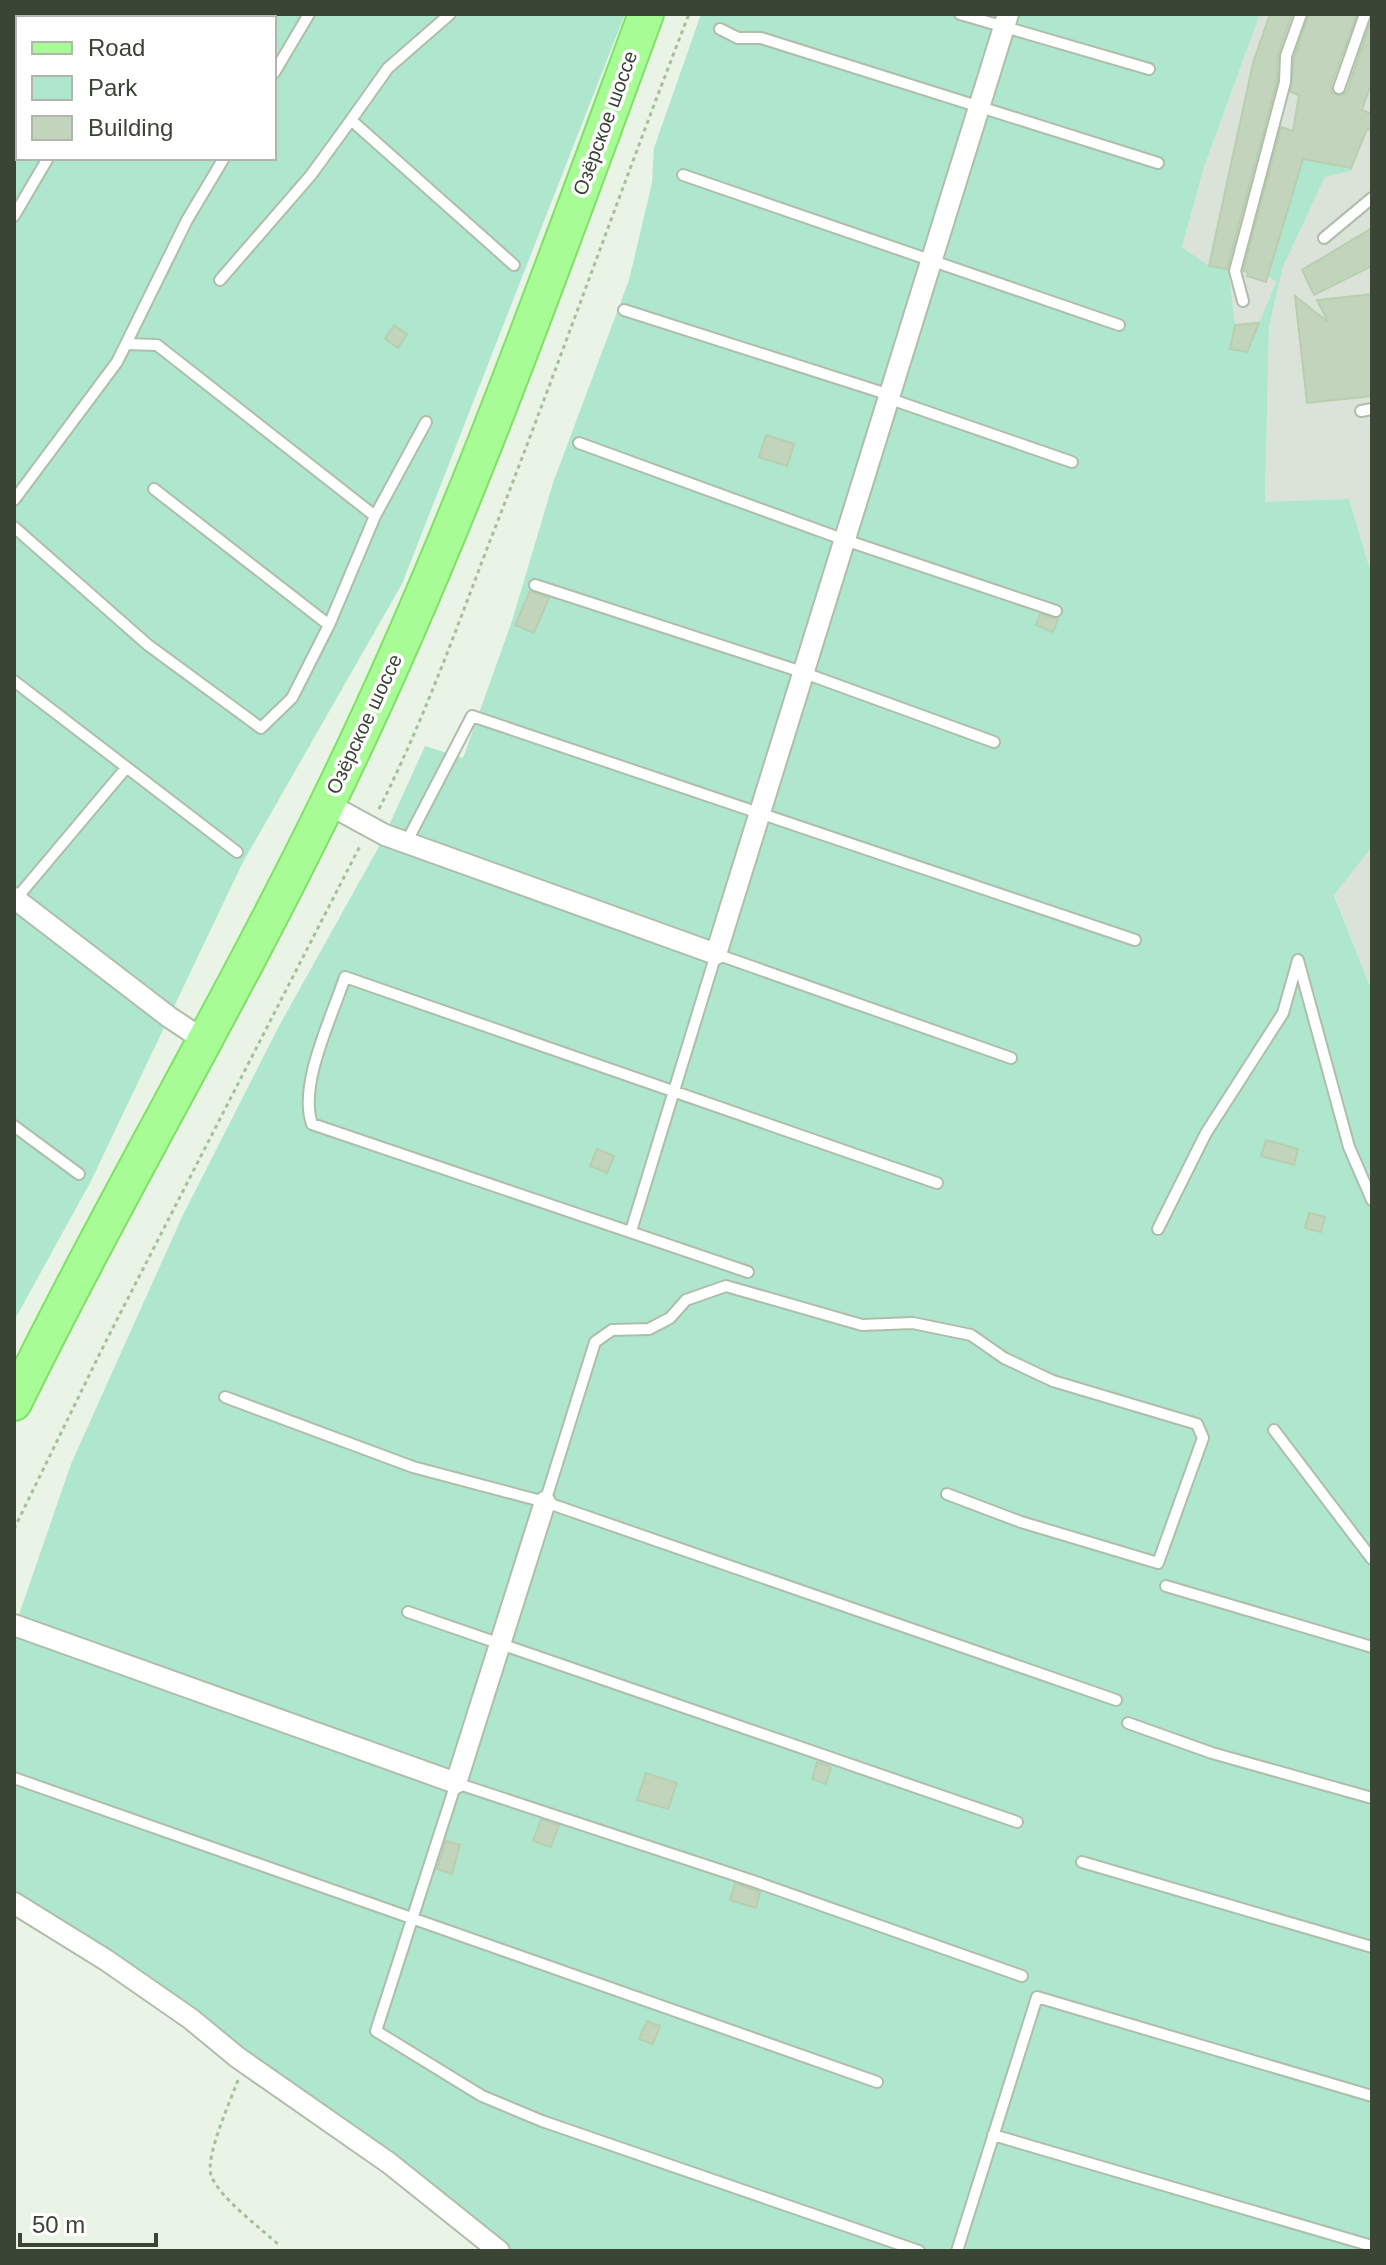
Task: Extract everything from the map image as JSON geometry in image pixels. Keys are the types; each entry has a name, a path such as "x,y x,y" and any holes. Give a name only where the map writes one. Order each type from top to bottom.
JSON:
{"main road":[{"name":"Озёрское шоссе","path":"14,1403 328,804 407,631 524,340 646,14"}],"street":[{"path":"328,804 406,843 716,954 1006,21"},
{"path":"15,899 205,1041"},
{"path":"14,1625 456,1783 545,1502"},
{"path":"14,1903 118,1968 191,2019 237,2057 389,2163 499,2251"}],"lane":[{"path":"276,70 309,14"},
{"path":"220,280 311,175 388,68 450,14"},
{"path":"960,14 1006,21 1149,69"},
{"path":"1243,301 1235,271 1285,82 1286,56 1301,14"},
{"path":"1339,88 1365,14"},
{"path":"720,29 738,38 761,38 1158,163"},
{"path":"351,120 514,265"},
{"path":"14,216 47,160"},
{"path":"14,500 117,362 187,220 223,160"},
{"path":"683,175 1119,325"},
{"path":"1324,238 1372,198"},
{"path":"624,310 890,395 896,401 1072,462"},
{"path":"126,344 157,345 375,516"},
{"path":"14,527 148,645 261,728 292,698 329,625 375,516 426,422"},
{"path":"579,443 845,540 1056,611"},
{"path":"154,489 329,625"},
{"path":"535,585 803,674 994,742"},
{"path":"14,681 237,852"},
{"path":"406,843 472,716 761,811 1135,940"},
{"path":"15,899 126,768"},
{"path":"631,1231 716,954 1011,1058"},
{"path":"1158,1229 1206,1133 1283,1013 1298,960 1349,1147 1372,1200"},
{"path":"748,1272 312,1124 306,1107 316,1060 345,977 937,1183"},
{"path":"14,1126 79,1174"},
{"path":"545,1502 595,1342 612,1330 649,1329 670,1318 686,1300 726,1286 862,1325 913,1323 971,1335 1004,1358 1053,1381 1197,1424 1203,1438 1158,1563 1021,1522 947,1494"},
{"path":"225,1397 413,1467 545,1502 1116,1700"},
{"path":"1274,1430 1372,1559"},
{"path":"1166,1586 1372,1647"},
{"path":"408,1612 1017,1822"},
{"path":"1128,1723 1212,1753 1372,1798"},
{"path":"14,1778 877,2082"},
{"path":"919,2251 542,2121 482,2096 376,2031 456,1783 753,1881 1022,1976"},
{"path":"1082,1862 1372,1947"},
{"path":"957,2251 1037,1997 1372,2096"},
{"path":"993,2135 1372,2246"}],"path":[{"path":"14,1529 104,1345 410,747 551,386 621,189 689,14"},
{"path":"237,2057 240,2075 212,2156 210,2173 221,2191 280,2246"}],"shaded area":[{"path":"1260,14 1372,14 1372,576 1349,499 1265,503 1269,327 1283,267 1325,177 1351,168 1303,159 1276,282 1247,352 1230,349 1235,325 1209,266 1182,247 1204,167"},
{"path":"1372,847 1372,991 1334,894"}],"green space":[{"path":"14,14 625,14 402,584 242,864 91,1181 14,1321"},
{"path":"701,14 1260,14 1204,167 1182,247 1209,266 1228,269 1235,325 1230,348 1247,352 1276,282 1268,275 1303,159 1353,170 1325,177 1283,267 1269,327 1265,502 1349,499 1372,576 1372,847 1334,895 1372,991 1372,2251 499,2251 14,1903 14,1629 71,1464 182,1217 279,1026 381,843 425,746 463,758 512,621 553,483 629,280 652,183 654,148"}],"building":[{"path":"1270,14 1292,14 1278,54 1277,81 1227,269 1209,266 1253,63"},
{"path":"1309,14 1357,14 1331,85 1332,93 1340,96 1347,91 1372,18 1372,81 1362,110 1372,114 1372,130 1367,129 1351,168 1303,159 1266,282 1247,276 1248,272 1243,271 1281,127 1293,131 1299,95 1291,92 1294,58"},
{"path":"1372,228 1372,266 1314,295 1302,270"},
{"path":"1372,294 1372,396 1307,403 1295,296 1328,322 1317,300"},
{"path":"1259,323 1247,352 1230,349 1235,325"},
{"path":"394,325 407,334 398,348 385,339"},
{"path":"766,435 794,444 787,466 759,457"},
{"path":"530,591 549,598 534,633 515,625"},
{"path":"1040,614 1058,619 1053,632 1036,625"},
{"path":"1266,1140 1298,1149 1294,1165 1261,1156"},
{"path":"597,1149 614,1156 607,1173 590,1166"},
{"path":"1309,1213 1325,1217 1321,1232 1305,1228"},
{"path":"817,1762 831,1767 826,1784 812,1779"},
{"path":"646,1773 677,1783 668,1809 637,1800"},
{"path":"541,1819 559,1825 551,1847 533,1841"},
{"path":"446,1841 460,1845 452,1874 437,1869"},
{"path":"735,1883 760,1892 756,1908 730,1900"},
{"path":"647,2021 660,2026 653,2044 639,2039"}]}
